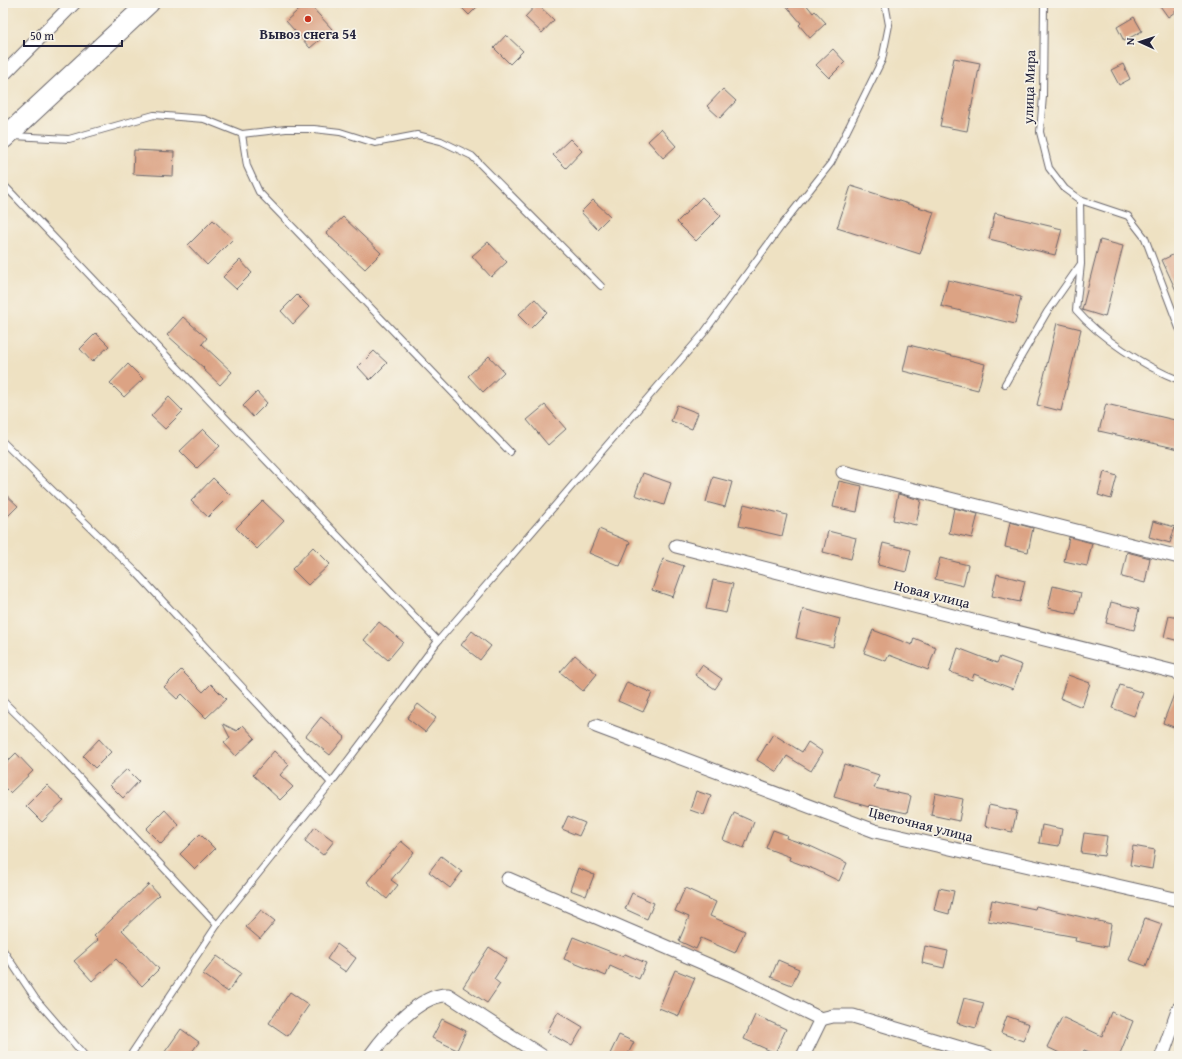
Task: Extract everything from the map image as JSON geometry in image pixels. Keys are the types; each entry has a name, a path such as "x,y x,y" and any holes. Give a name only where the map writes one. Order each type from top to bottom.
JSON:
{"main road":[{"path":"5,137 149,3"}],"street":[{"path":"3,75 74,3"},
{"path":"843,472 1179,557"},
{"name":"Новая улица","path":"676,546 1179,673"},
{"name":"Цветочная улица","path":"596,726 875,831 1179,900"},
{"path":"508,879 736,976 821,1019 833,1016 853,1016 987,1056"},
{"path":"370,1056 386,1034 404,1017 424,1002 440,995 448,995 542,1056"},
{"path":"1162,1056 1179,1008"},
{"path":"803,1056 821,1019"}],"lane":[{"path":"130,1056 217,925 331,783 438,641 703,334 782,225 831,163 882,60 890,25 885,3"},
{"name":"улица Мира","path":"1044,3 1040,132 1049,168 1065,189 1080,200 1128,216 1145,238 1179,328"},
{"path":"5,137 69,139 154,115 204,119 242,134 286,129 314,129 340,132 375,143 417,135 441,141 472,156 601,286"},
{"path":"242,134 247,166 259,192 510,452"},
{"path":"3,184 438,641"},
{"path":"1080,200 1081,264 1076,310 1088,325 1158,372 1179,380"},
{"path":"1005,384 1047,312 1081,264"},
{"path":"3,442 135,571 331,783"},
{"path":"3,701 60,757 217,925"},
{"path":"3,950 35,998 85,1056"}],"building":[{"path":"306,3 308,3 332,29 310,48 286,21"},
{"path":"457,3 481,3 469,15"},
{"path":"784,3 805,3 813,13 815,11 826,23 810,38 799,25 801,23"},
{"path":"1158,3 1179,3 1179,9 1168,17"},
{"path":"537,4 554,20 542,33 525,17"},
{"path":"1134,17 1142,31 1124,41 1117,27"},
{"path":"506,35 523,51 510,64 494,48"},
{"path":"833,49 845,62 829,78 816,65"},
{"path":"954,58 980,63 967,131 940,126"},
{"path":"1123,64 1130,79 1119,85 1111,70"},
{"path":"723,89 736,101 720,118 707,106"},
{"path":"661,129 676,146 663,158 648,141"},
{"path":"570,139 582,151 566,168 553,155"},
{"path":"134,150 174,152 173,176 133,174"},
{"path":"851,186 934,212 920,254 837,228"},
{"path":"702,197 721,216 696,241 677,222"},
{"path":"593,200 610,216 597,229 581,212"},
{"path":"995,213 1062,229 1055,255 989,239"},
{"path":"343,217 381,253 365,269 326,233"},
{"path":"213,220 233,239 207,265 188,245"},
{"path":"1100,240 1123,246 1105,317 1082,310"},
{"path":"488,242 507,262 491,277 472,256"},
{"path":"1179,252 1179,297 1162,260"},
{"path":"240,260 252,273 236,289 223,277"},
{"path":"948,280 1021,297 1015,324 941,306"},
{"path":"297,295 309,307 293,324 281,311"},
{"path":"535,299 547,312 531,328 518,315"},
{"path":"183,317 207,338 202,344 232,372 220,385 203,369 204,368 167,335"},
{"path":"1057,323 1081,329 1061,411 1037,405"},
{"path":"96,333 109,346 92,362 80,349"},
{"path":"909,345 985,364 978,390 903,371"},
{"path":"374,351 387,363 370,380 358,367"},
{"path":"489,356 504,372 483,392 468,376"},
{"path":"128,364 143,379 124,397 110,383"},
{"path":"257,392 267,403 253,417 243,406"},
{"path":"169,397 183,411 165,429 151,416"},
{"path":"1106,404 1179,421 1179,449 1099,431"},
{"path":"545,405 566,429 548,445 527,420"},
{"path":"677,405 698,413 692,429 671,421"},
{"path":"203,429 220,446 197,468 180,451"},
{"path":"1104,472 1117,476 1111,499 1098,495"},
{"path":"643,473 671,483 664,505 635,495"},
{"path":"713,477 732,482 725,507 706,502"},
{"path":"213,478 230,495 208,517 191,501"},
{"path":"839,481 862,486 857,512 833,507"},
{"path":"3,492 18,506 3,521"},
{"path":"898,494 921,500 916,525 893,520"},
{"path":"263,501 284,521 257,549 236,528"},
{"path":"744,504 787,515 782,536 739,526"},
{"path":"954,508 978,514 972,538 949,533"},
{"path":"1153,521 1175,527 1170,543 1149,537"},
{"path":"1010,522 1033,528 1028,552 1005,547"},
{"path":"599,529 630,542 620,566 589,553"},
{"path":"828,531 856,538 851,559 823,552"},
{"path":"1069,537 1092,543 1087,566 1064,561"},
{"path":"883,543 911,550 906,572 878,565"},
{"path":"313,547 330,564 308,585 292,569"},
{"path":"1127,552 1150,558 1145,583 1122,577"},
{"path":"940,558 968,565 963,586 935,579"},
{"path":"663,559 684,566 673,597 652,590"},
{"path":"997,574 1025,581 1020,602 992,596"},
{"path":"713,580 733,584 726,613 706,609"},
{"path":"1053,586 1081,593 1076,614 1048,608"},
{"path":"1111,602 1139,609 1134,630 1106,623"},
{"path":"803,609 840,619 833,647 796,638"},
{"path":"1169,616 1179,618 1179,641 1164,637"},
{"path":"379,622 403,642 388,660 364,640"},
{"path":"873,630 912,645 914,638 936,647 928,670 889,655 886,661 864,653"},
{"path":"472,631 491,646 480,660 461,645"},
{"path":"958,648 997,663 1000,657 1022,665 1013,689 974,674 972,680 950,672"},
{"path":"575,655 597,674 583,691 560,672"},
{"path":"702,665 722,679 715,689 695,675"},
{"path":"181,670 203,692 211,684 226,699 206,718 182,694 177,699 164,687"},
{"path":"1068,675 1090,683 1082,707 1060,698"},
{"path":"627,682 652,693 643,712 618,701"},
{"path":"1179,684 1179,729 1163,723"},
{"path":"1120,685 1143,693 1134,716 1112,708"},
{"path":"418,704 436,718 425,732 407,718"},
{"path":"321,717 345,737 330,755 306,736"},
{"path":"223,724 237,731 243,725 255,738 236,756 224,743 230,738"},
{"path":"773,734 802,752 808,742 823,752 811,771 787,756 777,772 757,760"},
{"path":"99,739 111,752 95,768 83,756"},
{"path":"274,751 289,765 280,775 293,787 280,800 253,775"},
{"path":"16,753 33,771 10,793 3,786 3,766"},
{"path":"844,764 879,775 874,788 911,796 907,813 869,805 869,807 834,797"},
{"path":"127,769 139,781 123,798 110,785"},
{"path":"47,785 64,801 42,822 26,806"},
{"path":"696,791 711,796 704,815 690,810"},
{"path":"935,793 963,799 959,821 931,815"},
{"path":"989,805 1017,811 1012,832 985,826"},
{"path":"165,810 179,825 161,844 146,829"},
{"path":"734,813 754,822 744,848 723,840"},
{"path":"568,816 585,823 579,836 562,829"},
{"path":"1042,825 1062,829 1059,846 1039,843"},
{"path":"315,827 334,841 323,855 305,841"},
{"path":"773,830 787,835 786,838 810,846 847,863 839,881 816,870 789,860 790,857 766,848"},
{"path":"1084,833 1107,836 1104,856 1081,853"},
{"path":"200,834 215,849 195,869 180,854"},
{"path":"401,841 414,852 391,880 398,885 387,899 367,882"},
{"path":"1133,846 1155,850 1152,869 1130,865"},
{"path":"441,856 462,872 450,888 429,872"},
{"path":"578,868 594,875 586,896 570,890"},
{"path":"149,884 159,895 122,930 159,969 142,986 116,959 92,981 74,961 98,940 94,936"},
{"path":"685,888 716,902 710,916 745,931 735,953 701,938 696,949 679,941 689,917 675,911"},
{"path":"939,888 954,891 949,914 934,910"},
{"path":"632,893 654,903 647,919 625,909"},
{"path":"992,900 1035,909 1036,906 1111,924 1107,947 1075,941 1076,937 988,921"},
{"path":"261,910 275,921 260,939 246,927"},
{"path":"1145,918 1162,924 1146,966 1129,960"},
{"path":"573,937 624,957 625,954 646,963 639,979 610,966 606,976 564,959"},
{"path":"337,944 356,958 346,972 327,959"},
{"path":"925,946 948,951 944,968 922,963"},
{"path":"489,947 507,959 494,979 500,984 487,1003 463,987"},
{"path":"217,956 241,973 228,992 203,974"},
{"path":"778,960 799,969 792,985 771,977"},
{"path":"675,970 695,978 679,1016 659,1008"},
{"path":"290,992 309,1005 288,1036 269,1023"},
{"path":"964,998 984,1003 976,1028 957,1023"},
{"path":"558,1012 583,1027 572,1046 547,1032"},
{"path":"1111,1012 1133,1021 1119,1056 1101,1056 1084,1050 1081,1056 1066,1056 1047,1047 1062,1017 1102,1036"},
{"path":"755,1015 786,1029 775,1053 744,1039"},
{"path":"1007,1016 1029,1024 1023,1041 1001,1033"},
{"path":"442,1019 466,1031 457,1050 432,1038"},
{"path":"181,1029 199,1042 189,1056 162,1056"},
{"path":"619,1035 634,1042 627,1056 609,1056"}],"place":[{"name":"Вывоз снега 54","path":"308,19"}]}
